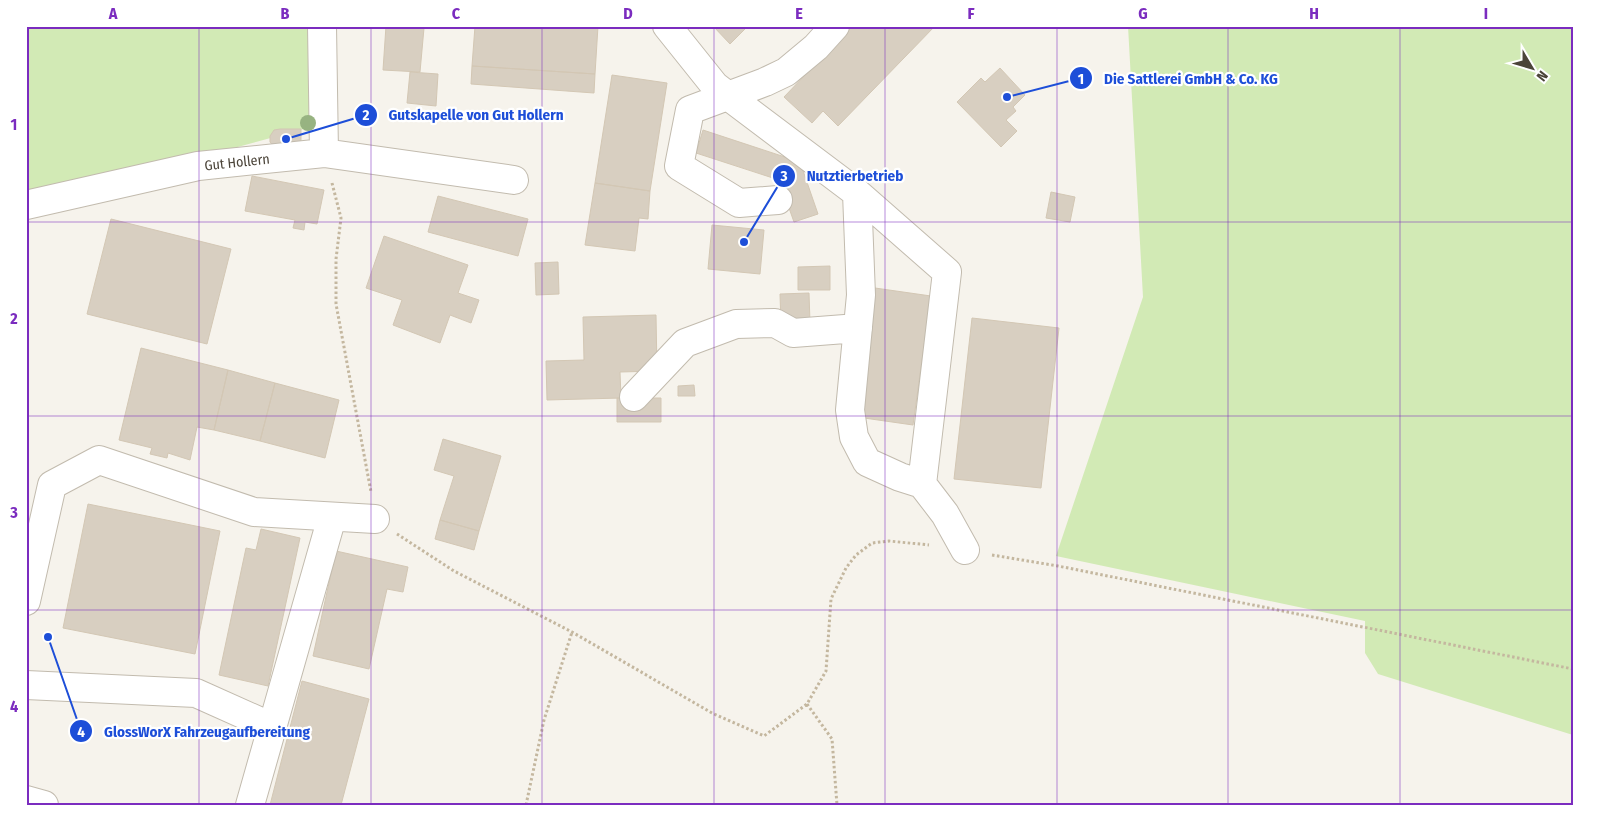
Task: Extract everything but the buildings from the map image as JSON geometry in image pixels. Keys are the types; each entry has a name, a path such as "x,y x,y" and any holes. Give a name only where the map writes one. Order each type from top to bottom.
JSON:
{"street":[{"path":"322,26 324,153"},
{"path":"667,26 715,86 857,193 947,272 922,484"},
{"path":"778,200 739,203 679,166 690,110 765,82 786,72 816,47 835,26"},
{"name":"Gut Hollern","path":"26,205 198,166 324,153 514,180"},
{"path":"857,193 861,295 850,410 854,437 867,462 900,477 922,484 945,514 964,550"},
{"path":"634,397 686,343 736,324 775,323 793,333 858,328"},
{"path":"26,601 52,485 99,460 254,512 376,519"},
{"path":"250,805 332,517"},
{"path":"26,685 196,693 272,727"},
{"path":"26,800 44,805"}],"path":[{"path":"324,153 341,218 336,259 336,304 376,519 454,571 572,632 712,713 764,736 807,704 826,671 831,599 846,568 856,555 872,543 888,541 964,550 1068,568 1573,669"},
{"path":"526,805 544,720 572,632"},
{"path":"807,704 832,739 838,805"}],"green space":[{"path":"26,26 314,26 311,127 194,159 26,198"},
{"path":"1128,26 1573,26 1573,735 1378,674 1365,653 1365,621 1056,556 1143,297"}],"place":[{"name":"Die Sattlerei GmbH & Co. KG","path":"1007,97"},
{"name":"Gutskapelle von Gut Hollern","path":"286,139"},
{"name":"Nutztierbetrieb","path":"744,242"},
{"name":"GlossWorX Fahrzeugaufbereitung","path":"48,637"}]}
